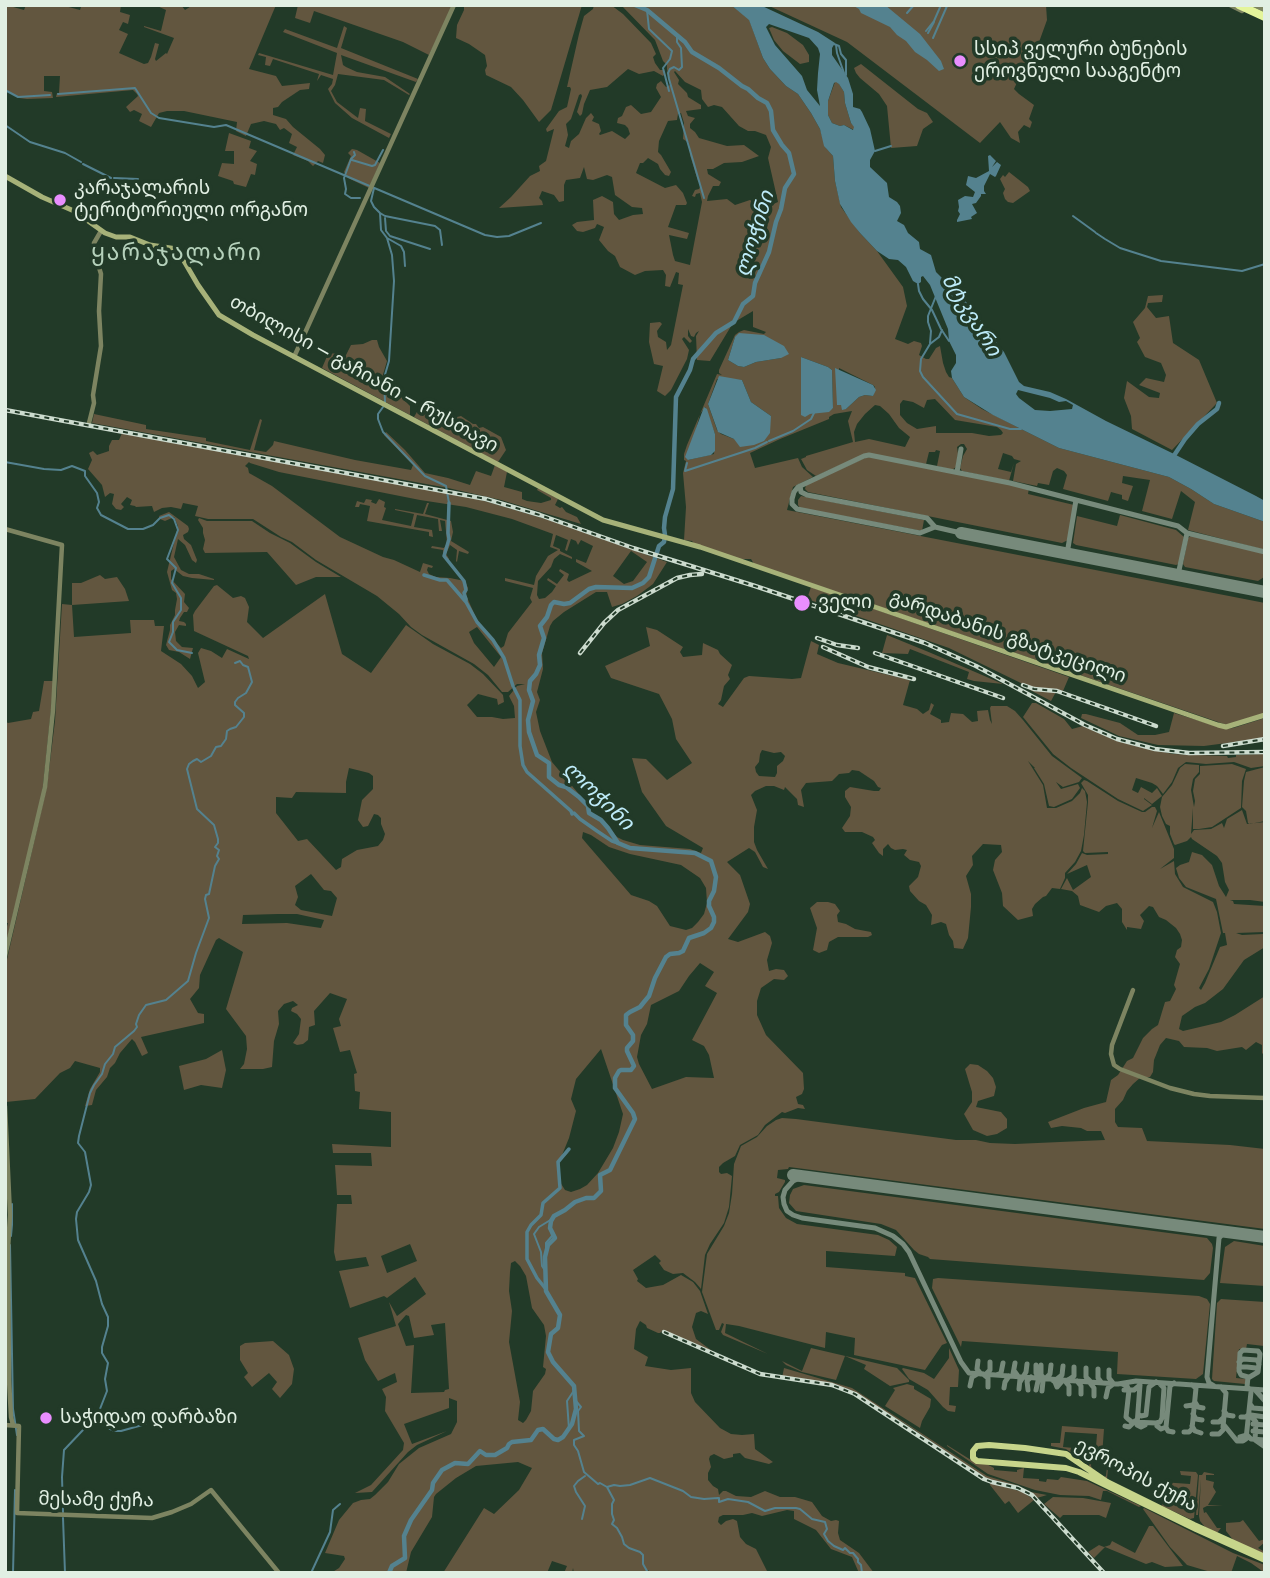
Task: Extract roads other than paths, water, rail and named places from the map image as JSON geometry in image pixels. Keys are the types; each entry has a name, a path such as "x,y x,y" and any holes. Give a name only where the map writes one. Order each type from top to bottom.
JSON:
{"highway":[{"path":"1239,5 1265,15"},
{"path":"1251,6 1265,15"}],"main road":[{"name":"თბილისი — გაჩიანი — რუსთავი","path":"5,176 74,211 101,231 116,237 130,237 150,245 177,249 219,315 582,509"},
{"name":"გარდაბანის გზატკეცილი","path":"582,509 618,525 741,561 1218,725 1226,727 1265,715"},
{"name":"ევროპის ქუჩა","path":"974,1448 1025,1448 1066,1454 1107,1482 1265,1558 1196,1529 1090,1476 1071,1469 1050,1466 977,1461 972,1454 974,1448"},
{"path":"1049,1451 1056,1458 1055,1463 1050,1466"}],"street":[{"path":"294,356 454,5"},
{"path":"1230,5 1265,15"},
{"path":"89,424 101,346 101,274 94,251 94,243 101,231"},
{"path":"5,529 62,545 53,710 45,787 5,956"},
{"path":"1133,990 1112,1045 1114,1065 1170,1088 1194,1094 1265,1098"},
{"path":"5,1106 10,1215 9,1380 13,1425 5,1425"},
{"name":"მესამე ქუჩა","path":"13,1425 19,1426 16,1513 152,1518 191,1504 211,1490 279,1573"}],"water":[{"name":"მტკვარი","path":"731,5 760,5 818,32 835,43 832,55 848,78 853,94 853,107 860,109 870,129 875,151 870,167 887,183 889,197 900,206 901,213 897,221 919,242 920,249 931,255 936,272 974,310 1004,352 1019,382 1066,399 1265,501 1265,522 1214,504 1169,477 1059,448 993,415 964,397 952,378 951,371 956,363 956,355 930,285 923,276 918,284 913,281 906,267 898,260 889,259 877,251 851,222 840,204 833,156 824,146 820,129 798,94 770,69 763,58 749,20","holes":["769,24 809,38 818,48 820,54 817,90 820,106 807,90 802,76 775,45 766,27","834,83 839,84 844,92 853,130 832,123 828,115 828,101","1018,390 1073,405 1072,409 1035,410 1016,394"]},
{"path":"852,5 885,5 920,34 944,69 939,71 890,27 861,13"},
{"path":"990,155 996,161 992,167 997,162 1001,165 996,176 990,174 984,186 986,194 981,194 976,203 972,204 977,213 972,219 957,222 960,214 958,200 965,196 973,197 975,192 966,185 968,176 976,178 989,171"},
{"path":"739,333 764,335 784,346 789,354 744,367 738,366 728,360 735,337"},
{"path":"801,357 832,370 833,408 829,412 805,417 801,415"},
{"path":"835,368 873,385 876,390 873,396 859,397 842,410 841,405 837,405"},
{"path":"719,376 742,380 751,402 771,416 770,433 764,441 740,447 734,439 718,432 708,404"},
{"path":"704,407 715,434 715,451 711,455 688,460 685,457"}],"waterway":[{"name":"ლოჭინი","path":"389,1573 392,1566 405,1558 404,1536 442,1470 455,1463 468,1464 480,1451 486,1455 495,1455 512,1442 531,1440 538,1430 543,1429 558,1440 572,1424 576,1409 574,1386 553,1362 548,1352 551,1334 558,1328 560,1315 546,1291 545,1257 548,1245 555,1238 550,1228 551,1221 575,1202 594,1198 601,1191 600,1175 610,1170 635,1119 615,1088 615,1078 619,1071 631,1070 634,1066 627,1051 633,1041 633,1035 626,1025 626,1015 640,1007 649,996 666,957 683,951 689,938 704,933 714,922 709,906 716,877 711,861 695,853 630,848 618,843 601,820 589,813 588,806 579,797 549,777 549,763 537,755 529,732 528,720 533,701 529,690 530,681 540,665 539,655 544,638 540,626 551,605 554,602 570,603 596,587 632,588 649,577 659,546 664,542 665,517 673,489 676,397 693,359 716,333 734,322 743,304 753,296 755,283 769,252 785,188 794,174 789,153 773,130 771,111 767,103 692,52 685,42 647,10 635,5"},
{"path":"907,13 914,5"},
{"path":"926,31 941,5"},
{"path":"933,38 947,6"},
{"path":"647,10 649,29 672,51 663,68 669,91"},
{"path":"928,33 934,22"},
{"path":"677,36 682,67 679,70 674,67 668,73 704,198"},
{"path":"834,44 839,46 846,60 846,75"},
{"path":"836,45 844,73"},
{"path":"58,94 135,88 151,113 159,118 214,127 226,125 485,235 509,236 541,223"},
{"path":"5,90 18,97 50,95"},
{"path":"5,125 30,142 65,153 81,162"},
{"path":"875,151 891,146"},
{"path":"352,160 372,166 383,150"},
{"path":"354,152 344,178 345,194 351,198 360,198"},
{"path":"83,164 111,178"},
{"path":"114,178 138,179"},
{"path":"374,188 371,201 380,213 435,226 440,230 442,245"},
{"path":"380,213 381,230 387,238 401,246 405,266"},
{"path":"1073,216 1095,232"},
{"path":"385,218 386,231 390,236 430,249"},
{"path":"1096,233 1120,248 1161,261 1242,271 1265,264"},
{"path":"385,402 384,378 389,361 394,281 392,255 387,238"},
{"path":"918,284 923,299 949,341"},
{"name":"მტკვარი","path":"930,343 928,316 936,296"},
{"path":"942,330 921,359 920,371 923,377 957,414 1010,429 1021,429"},
{"path":"1173,457 1185,439 1217,409 1219,403"},
{"path":"383,407 378,414 383,432 425,476 446,486 449,503"},
{"path":"769,441 793,431 811,419 814,413"},
{"path":"687,463 685,471 767,442"},
{"path":"5,462 44,469 61,470 72,466 85,471 85,476 97,493 97,508 101,515 128,529 143,529 169,515 174,519 178,530 167,559 176,568 172,583 181,598 181,610 173,622 169,642 177,650 192,653"},
{"path":"449,503 449,539 444,556 464,581 466,601"},
{"path":"424,575 447,580 466,602 477,622 504,658 513,686"},
{"path":"63,1512 64,1450 87,1422 98,1414 107,1391 105,1379 108,1363 102,1353 102,1347 108,1317 78,1240 77,1212 91,1185 85,1152 78,1143 79,1136 90,1093 115,1047 137,1027 139,1015 146,1005 166,1000 188,981 209,918 205,899 209,894 219,859 219,850 215,847 218,839 214,825 197,809 187,769 193,761 197,759 201,762 211,756 216,747 221,746 226,739 227,731 236,727 244,717 235,702 246,693 252,682 248,667 240,661 235,663"},
{"path":"514,688 520,700 520,746 527,772 572,814 618,843"},
{"path":"545,1288 527,1259 527,1232 541,1215 543,1203 560,1188 558,1162 569,1149"},
{"path":"11,1236 12,1204"},
{"path":"546,1272 534,1234 539,1227 552,1219"},
{"name":"ლოჭინი","path":"546,1251 546,1243 552,1236 551,1229"},
{"path":"10,1245 13,1409 17,1435"},
{"path":"569,1429 567,1401 575,1389"},
{"path":"576,1401 581,1407 578,1411 579,1431 584,1436 574,1440 574,1445 584,1472 598,1484 607,1487 630,1485 650,1478 691,1497 719,1498 719,1502 728,1499 748,1502 765,1511 775,1508 800,1509 812,1519 825,1522 827,1529 824,1534 828,1541 853,1553 861,1565 862,1573"},
{"path":"81,1413 85,1420"},
{"path":"98,1414 101,1424 114,1431 146,1424"},
{"path":"582,1519 585,1506 574,1486 585,1476"},
{"path":"607,1487 614,1500 612,1524 617,1528 624,1544 643,1555 643,1564 647,1571"},
{"path":"13,1573 15,1490"},
{"path":"311,1573 330,1532 333,1510 340,1504"},
{"path":"63,1518 65,1573"}],"railway":[{"path":"5,410 486,499 925,643 976,666 1085,725 1117,739 1155,749 1189,753 1265,752"},
{"path":"580,653 618,610 677,578 702,574"},
{"path":"817,638 858,648"},
{"path":"823,647 868,667 914,679"},
{"path":"875,653 1003,698"},
{"path":"1023,685 1057,691 1156,726"},
{"path":"1223,746 1265,739"},
{"path":"664,1332 760,1374 832,1385 855,1394 984,1479 1018,1488 1032,1495 1104,1573"}],"place":[{"name":"სსიპ ველური ბუნების ეროვნული სააგენტო","path":"960,61"},
{"name":"კარაჯალარის ტერიტორიული ორგანო","path":"60,200"},
{"name":"ველი","path":"802,603"},
{"name":"საჭიდაო დარბაზი","path":"46,1418"}],"district":[{"name":"ყარაჯალარი","path":"177,253"}]}
